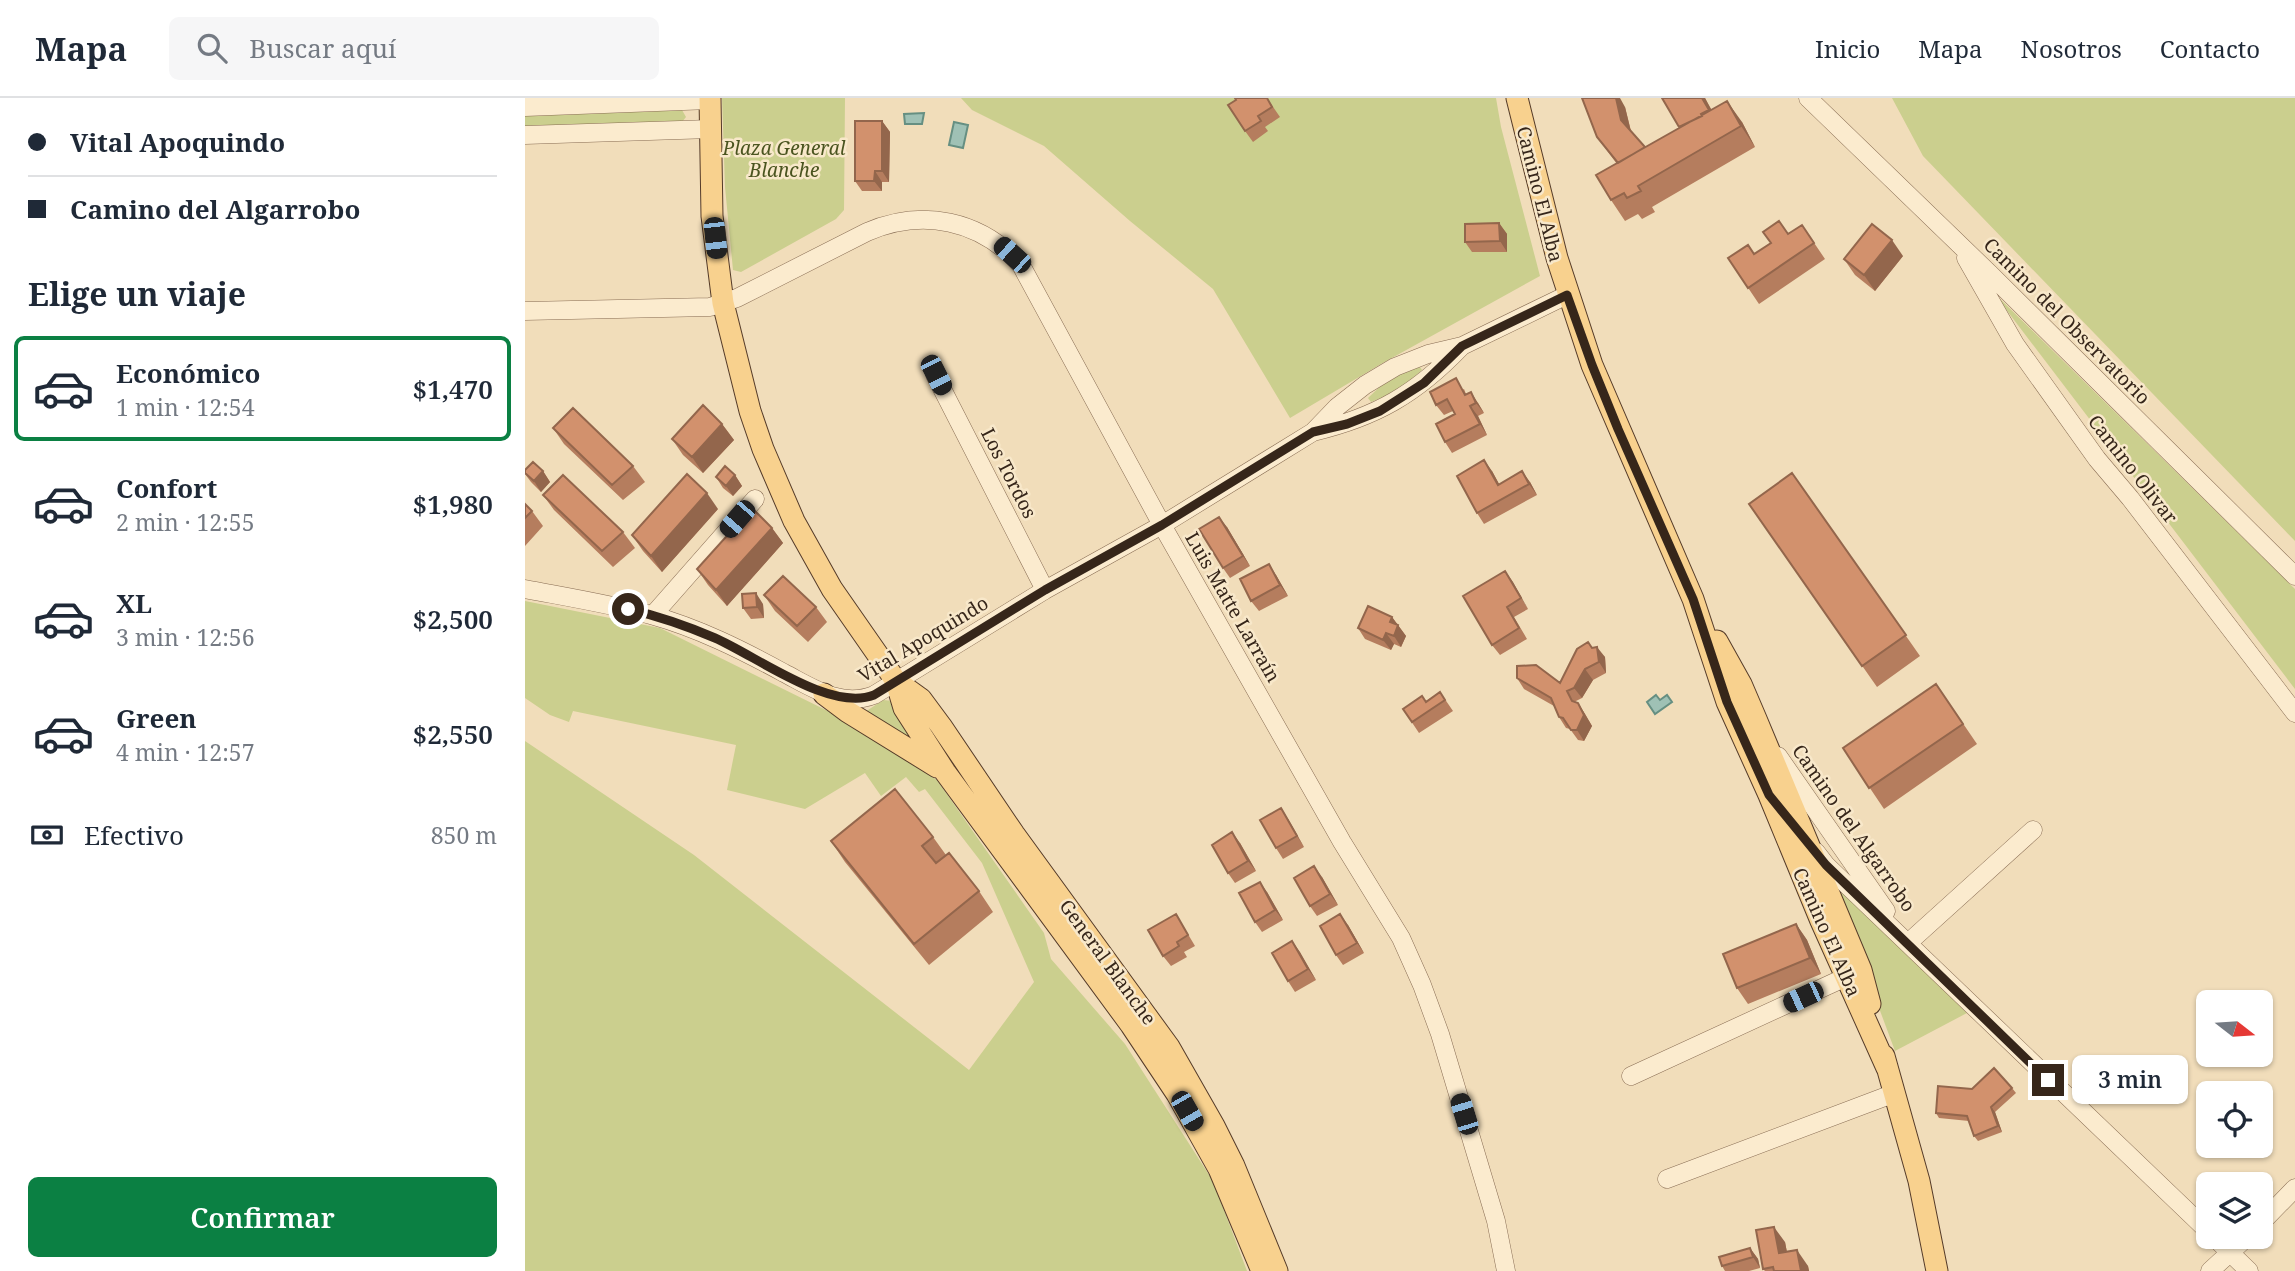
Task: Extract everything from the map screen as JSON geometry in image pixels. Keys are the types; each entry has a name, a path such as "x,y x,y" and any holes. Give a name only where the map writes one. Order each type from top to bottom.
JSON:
{"main road":[{"name":"Camino El Alba","path":"1517,98 1567,295 1602,390 1693,599 1727,702 1769,795 1819,918 1887,1068"},
{"name":"General Blanche","path":"710,99 712,216 723,303 750,411 794,521 832,589 896,681 904,708 945,772 1131,1026 1177,1094 1224,1180 1262,1271"},
{"name":"Camino El Alba","path":"1693,599 1741,684 1861,970 1919,1181 1937,1271"},
{"name":"General Blanche","path":"896,681 921,699 935,717 1014,834 1169,1047 1215,1125 1277,1271"},
{"path":"824,694 848,712 945,772"}],"street":[{"name":"Camino del Observatorio","path":"1808,98 2295,576"},
{"path":"525,107 710,99"},
{"path":"525,135 711,129"},
{"name":"Luis Matte Larraín","path":"525,311 710,307 883,226 899,222 932,219 948,221 976,230 1001,245 1021,265 1162,525 1406,950 1440,1034 1496,1221 1506,1271"},
{"name":"Camino Olivar","path":"1955,240 2015,344 2097,459 2295,713"},
{"name":"Vital Apoquindo","path":"525,589 653,615 716,638 824,694 852,700 863,699 1045,590 1162,525 1313,432 1337,407 1365,385 1395,367 1462,346 1567,295"},
{"name":"Vital Apoquindo","path":"1313,432 1347,424 1380,411 1438,372 1462,346"},
{"name":"Los Tordos","path":"936,375 1045,590"},
{"path":"653,615 755,499"},
{"name":"Camino del Algarrobo","path":"1764,738 1908,943"},
{"name":"Camino del Algarrobo","path":"1769,795 1826,865 2196,1220"},
{"path":"1908,943 2033,830"},
{"path":"1631,1076 1846,977"},
{"path":"1667,1179 1895,1093"},
{"path":"2273,1211 2295,1188"},
{"path":"2226,1249 2249,1271"},
{"path":"2210,1271 2234,1249"}],"green space":[{"name":"Plaza General Blanche","path":"722,98 845,98 844,210 836,219 741,272 733,270 725,187"},
{"path":"961,98 1496,98 1501,127 1540,276 1290,418 1213,289 1044,146 972,110"},
{"path":"1892,98 2295,98 2295,541 1923,156"},
{"path":"682,110 686,117 682,122 525,128 525,116"},
{"path":"1992,291 2295,589 2295,689"},
{"path":"1420,367 1422,370 1399,391 1371,402 1368,398 1392,375"},
{"path":"525,601 660,628 842,718 937,780 1044,933 1051,959 1125,1044 1213,1181 1247,1271 525,1271 525,741 694,855 969,1070 1034,982 982,863 925,789 919,792 906,777 881,796 865,773 805,809 727,790 736,745 573,711 569,722 550,715 525,698"},
{"path":"883,700 893,701 928,755 859,712 868,710"},
{"path":"1831,879 1967,1013 1895,1051"}],"water":[{"path":"924,113 922,124 905,124 904,114"},
{"path":"954,122 968,125 963,148 949,145"},
{"path":"1656,695 1660,700 1667,695 1672,702 1655,714 1647,702"}],"building":[{"path":"1235,98 1267,98 1272,107 1258,116 1261,121 1245,131 1228,105 1236,100"},
{"path":"1582,98 1616,98 1621,120 1645,147 1618,163 1597,137"},
{"path":"1662,98 1702,98 1709,110 1679,127"},
{"path":"1727,101 1741,126 1638,186 1641,191 1627,198 1624,193 1611,200 1596,175"},
{"path":"855,121 882,121 882,171 875,171 874,181 855,181"},
{"path":"1779,221 1788,234 1802,225 1814,243 1748,288 1728,258 1748,245 1754,254 1771,243 1763,232"},
{"path":"1499,223 1500,241 1465,242 1465,224"},
{"path":"1872,224 1892,240 1864,275 1844,259"},
{"path":"1456,378 1465,395 1471,392 1476,403 1470,406 1480,424 1445,442 1436,424 1455,414 1447,399 1436,405 1430,392"},
{"path":"703,405 722,424 692,457 672,439"},
{"path":"573,408 633,466 612,485 553,428"},
{"path":"1484,460 1498,485 1522,471 1529,484 1477,513 1457,476"},
{"path":"533,462 543,471 534,481 525,473"},
{"path":"725,466 735,475 726,486 716,477"},
{"path":"1792,473 1906,635 1862,666 1749,504"},
{"path":"687,474 707,493 651,556 632,535"},
{"path":"563,475 623,532 602,551 543,495"},
{"path":"525,504 532,511 525,518"},
{"path":"752,508 772,528 716,590 697,569"},
{"path":"1219,517 1243,556 1223,568 1199,529"},
{"path":"1269,564 1280,585 1251,601 1240,579"},
{"path":"1505,571 1521,598 1507,607 1519,628 1492,645 1463,596"},
{"path":"783,576 816,607 797,626 764,595"},
{"path":"756,593 757,607 743,608 742,594"},
{"path":"1368,606 1392,617 1390,622 1398,625 1394,636 1386,633 1383,640 1358,628"},
{"path":"1588,642 1592,648 1597,647 1599,662 1585,669 1574,688 1567,691 1584,715 1577,730 1571,730 1563,718 1559,717 1551,698 1517,678 1517,666 1536,665 1560,683 1577,649"},
{"path":"1936,684 1963,724 1869,788 1843,748"},
{"path":"1440,692 1445,700 1412,722 1403,709 1422,696 1426,702"},
{"path":"895,789 933,837 922,846 936,863 949,853 979,891 914,944 831,841"},
{"path":"1281,808 1297,836 1276,848 1260,820"},
{"path":"1232,832 1248,861 1228,873 1212,845"},
{"path":"1314,866 1330,894 1310,906 1294,878"},
{"path":"1260,882 1275,910 1255,922 1239,893"},
{"path":"1176,914 1188,935 1177,942 1179,946 1163,956 1148,930"},
{"path":"1340,914 1357,943 1336,955 1320,926"},
{"path":"1796,924 1810,958 1737,988 1723,954"},
{"path":"1292,941 1308,969 1288,981 1272,953"},
{"path":"1994,1068 2012,1088 1991,1107 1998,1126 1974,1136 1967,1116 1936,1113 1938,1086 1972,1089"},
{"path":"1774,1227 1779,1253 1797,1250 1801,1271 1774,1271 1773,1267 1763,1269 1756,1230"},
{"path":"1750,1248 1753,1257 1722,1266 1719,1257"}],"route":[{"path":"628,609 653,615 716,638 824,694 852,700 863,699 874,695 1045,590 1162,525 1313,432 1347,424 1380,411 1438,372 1462,346 1567,295 1618,429 1693,599 1727,702 1769,795 1826,865 2048,1080"}]}
